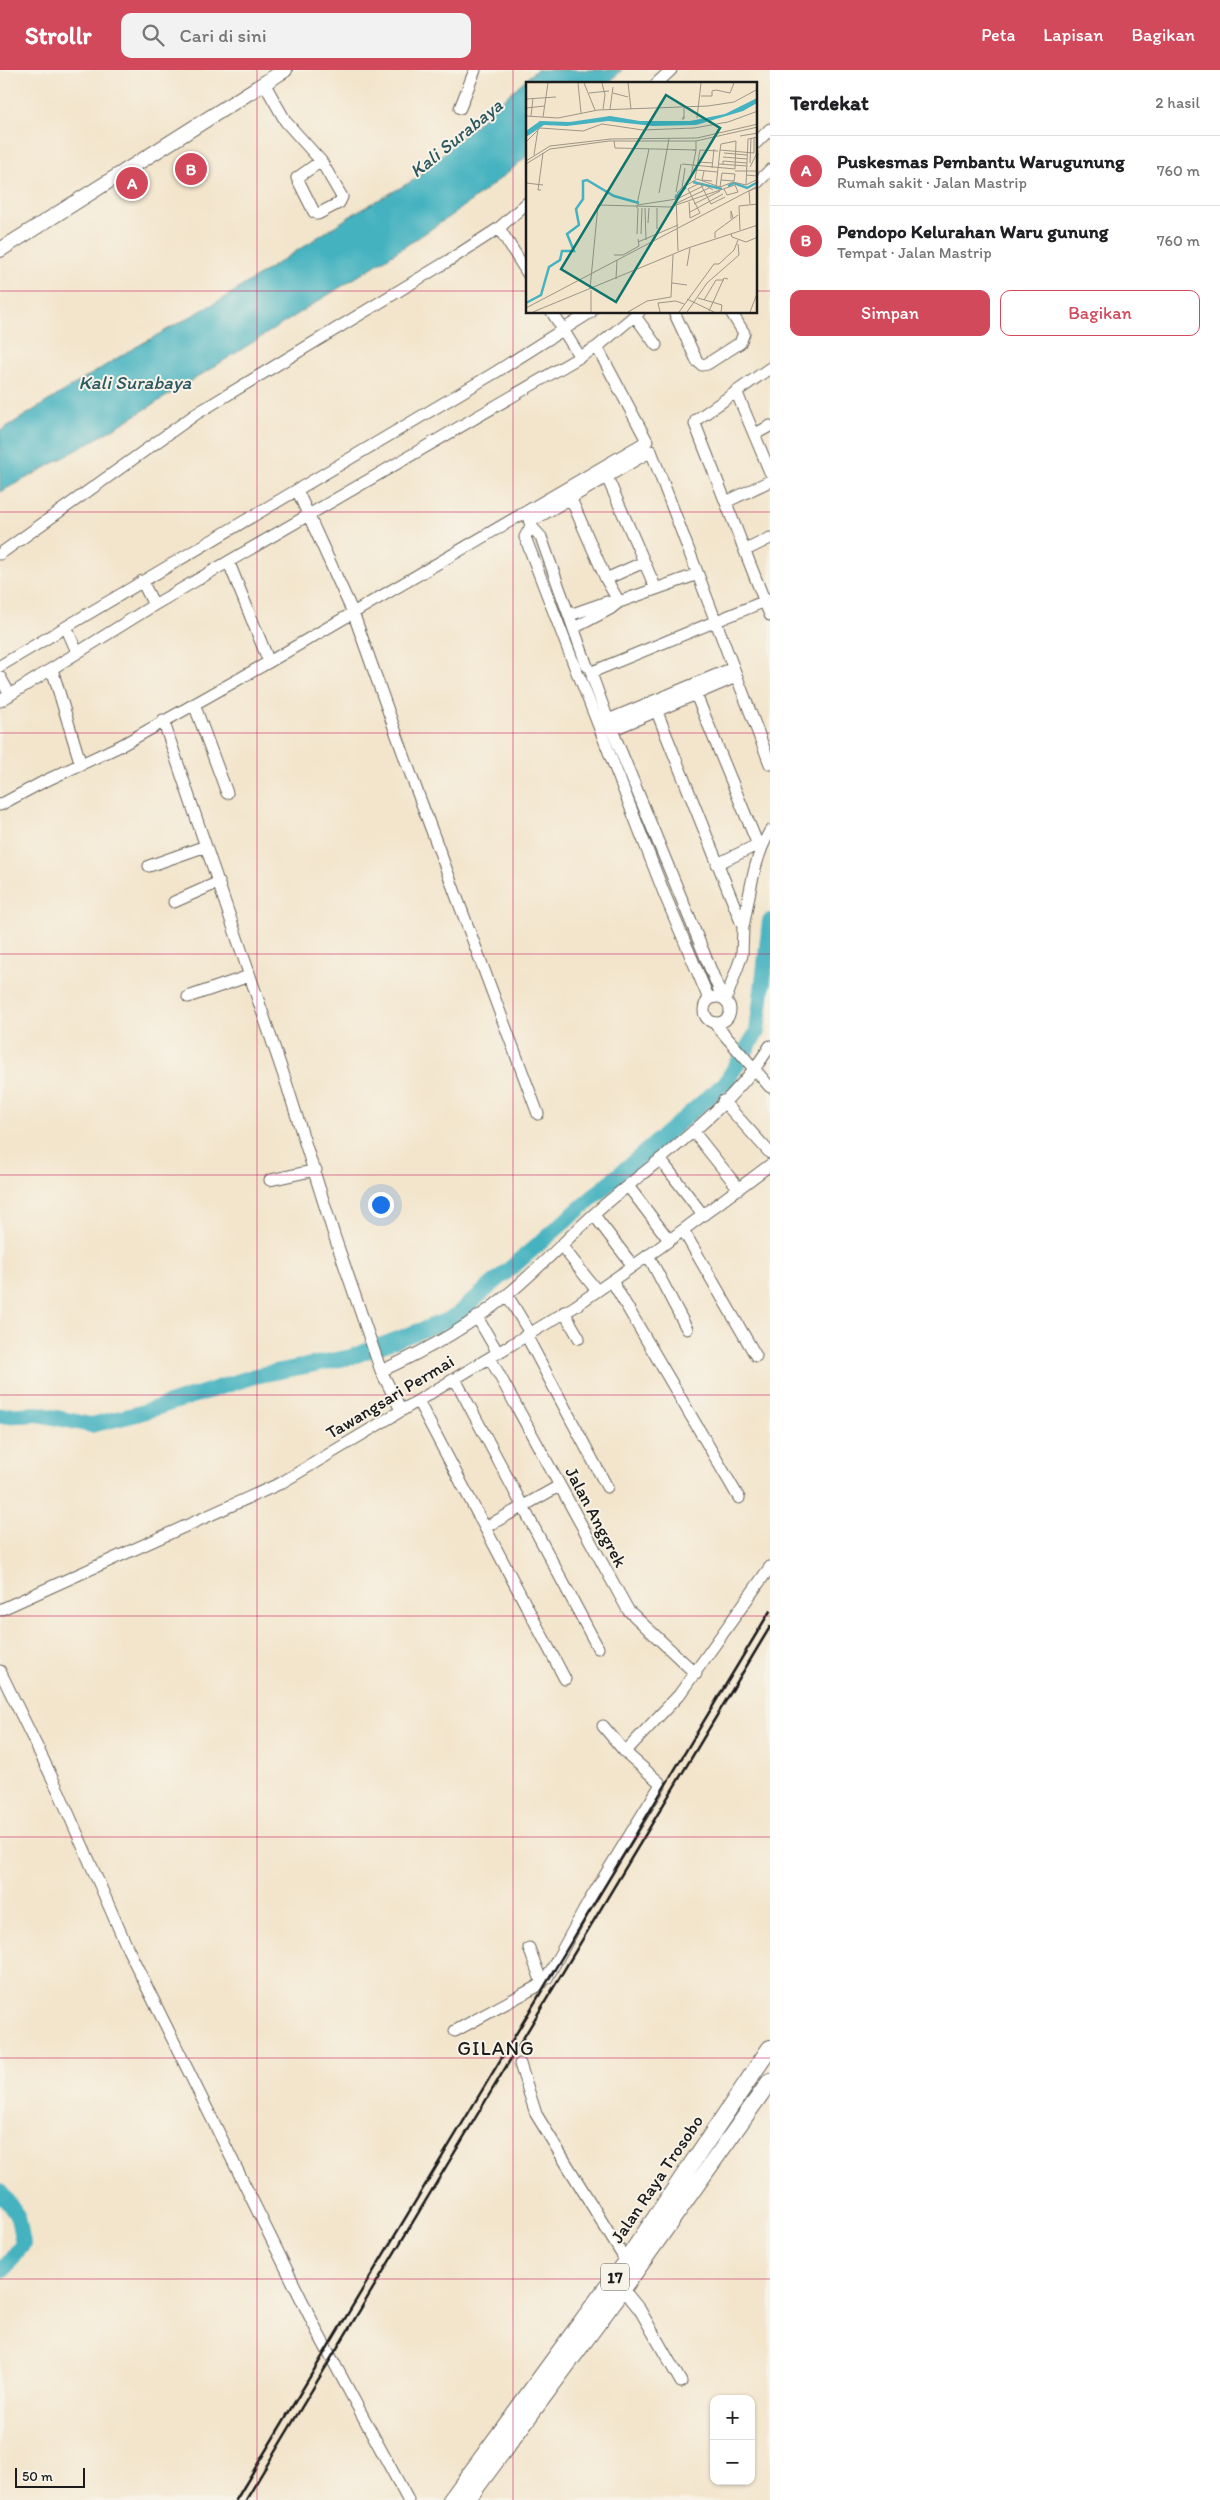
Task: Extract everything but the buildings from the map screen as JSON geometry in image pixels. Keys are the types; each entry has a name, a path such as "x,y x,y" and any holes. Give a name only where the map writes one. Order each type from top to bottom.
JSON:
{"highway":[{"name":"Jalan Raya Trosobo","path":"451,2500 626,2261 770,2048"},
{"name":"Jalan Raya Trosobo","path":"467,2500 623,2289 770,2080"}],"main road":[{"path":"0,250 285,70"}],"street":[{"path":"460,108 475,70"},
{"path":"658,82 671,70"},
{"path":"264,83 286,122 321,161 342,199 339,203 318,214 314,212 297,178 321,161"},
{"path":"758,141 770,129"},
{"path":"758,182 770,170"},
{"path":"0,554 196,414 448,261 499,228 526,204"},
{"path":"499,228 526,271"},
{"path":"553,314 578,355"},
{"path":"0,666 565,333 589,314"},
{"path":"0,677 6,696 153,603 229,563 308,513 578,355 596,347 637,314 656,345"},
{"path":"675,314 697,361 702,365 732,349 744,338 744,333 732,314"},
{"path":"596,347 647,441 529,520 525,537 548,600 586,673 610,725 676,888 724,998 731,1009 731,1041"},
{"path":"770,368 696,420 695,424 768,600 770,615"},
{"path":"736,391 770,472"},
{"path":"755,434 770,426"},
{"path":"0,805 122,745 163,720 354,615 571,499 651,450 770,764"},
{"path":"607,477 656,589"},
{"path":"726,502 770,481"},
{"path":"298,492 354,615 414,784 538,1114"},
{"path":"571,499 617,603"},
{"path":"529,520 541,537 563,594 623,789 664,892 710,999"},
{"path":"746,550 770,538"},
{"path":"606,579 644,562"},
{"path":"229,563 270,662"},
{"path":"574,628 610,610 617,603 698,574"},
{"path":"143,582 153,603"},
{"path":"548,600 563,594"},
{"path":"586,673 768,600"},
{"path":"570,615 607,602 617,603"},
{"path":"66,628 76,650"},
{"path":"52,668 81,765"},
{"path":"610,725 735,673"},
{"path":"694,690 759,847"},
{"path":"194,704 227,793"},
{"path":"655,706 743,927"},
{"path":"163,720 316,1170 334,1235 380,1368 401,1410"},
{"path":"623,789 634,784"},
{"path":"724,998 742,955 743,927 759,847 770,830"},
{"path":"149,866 206,846"},
{"path":"717,864 759,847"},
{"path":"174,902 219,882"},
{"path":"664,892 676,888"},
{"path":"188,997 249,976"},
{"path":"724,998 710,999 704,1005 704,1013 708,1020 715,1024 731,1041 770,1087"},
{"path":"715,1024 721,1023 730,1015"},
{"path":"380,1368 458,1330 507,1295 594,1215 693,1131 723,1101 770,1046"},
{"path":"723,1101 770,1152"},
{"path":"693,1131 739,1189"},
{"path":"660,1160 703,1215"},
{"name":"Tawangsari Permai","path":"0,1610 281,1483 612,1282 770,1165"},
{"path":"270,1180 316,1170"},
{"path":"628,1186 669,1240"},
{"path":"594,1215 633,1266"},
{"path":"683,1230 756,1356"},
{"path":"560,1245 597,1291"},
{"path":"648,1255 687,1329"},
{"path":"612,1282 739,1498"},
{"path":"507,1295 607,1487"},
{"path":"564,1312 579,1338"},
{"name":"Jalan Anggrek","path":"477,1317 559,1486 628,1610 696,1674"},
{"path":"455,1379 598,1648"},
{"path":"418,1401 565,1679"},
{"path":"486,1527 559,1486"},
{"path":"625,1752 652,1726 696,1674 770,1567"},
{"path":"0,1671 59,1792 127,1947 319,2335 408,2500"},
{"path":"455,2031 542,1983 547,1978 588,1903 660,1786 625,1752 603,1726"},
{"path":"529,1948 542,1983"},
{"path":"520,2064 536,2114 626,2261"},
{"path":"623,2289 640,2310 681,2382"}],"water":[{"name":"Kali Surabaya","path":"536,70 622,70 610,82 526,82 526,157 501,178 416,239 188,383 114,428 0,492 0,431 127,352 224,298 355,213 414,180"}],"waterway":[{"path":"0,1416 38,1414 91,1425 137,1414 255,1376 351,1357 453,1318 726,1082 757,1032 770,921"},
{"path":"0,2191 18,2217 23,2244 3,2270 0,2271"}],"railway":[{"path":"236,2500 770,1611"},
{"path":"246,2500 770,1627"}],"place":[{"name":"Pendopo Kelurahan Waru gunung","path":"191,169"},
{"name":"Puskesmas Pembantu Warugunung","path":"132,183"}],"district":[{"name":"GILANG","path":"496,2048"}]}
